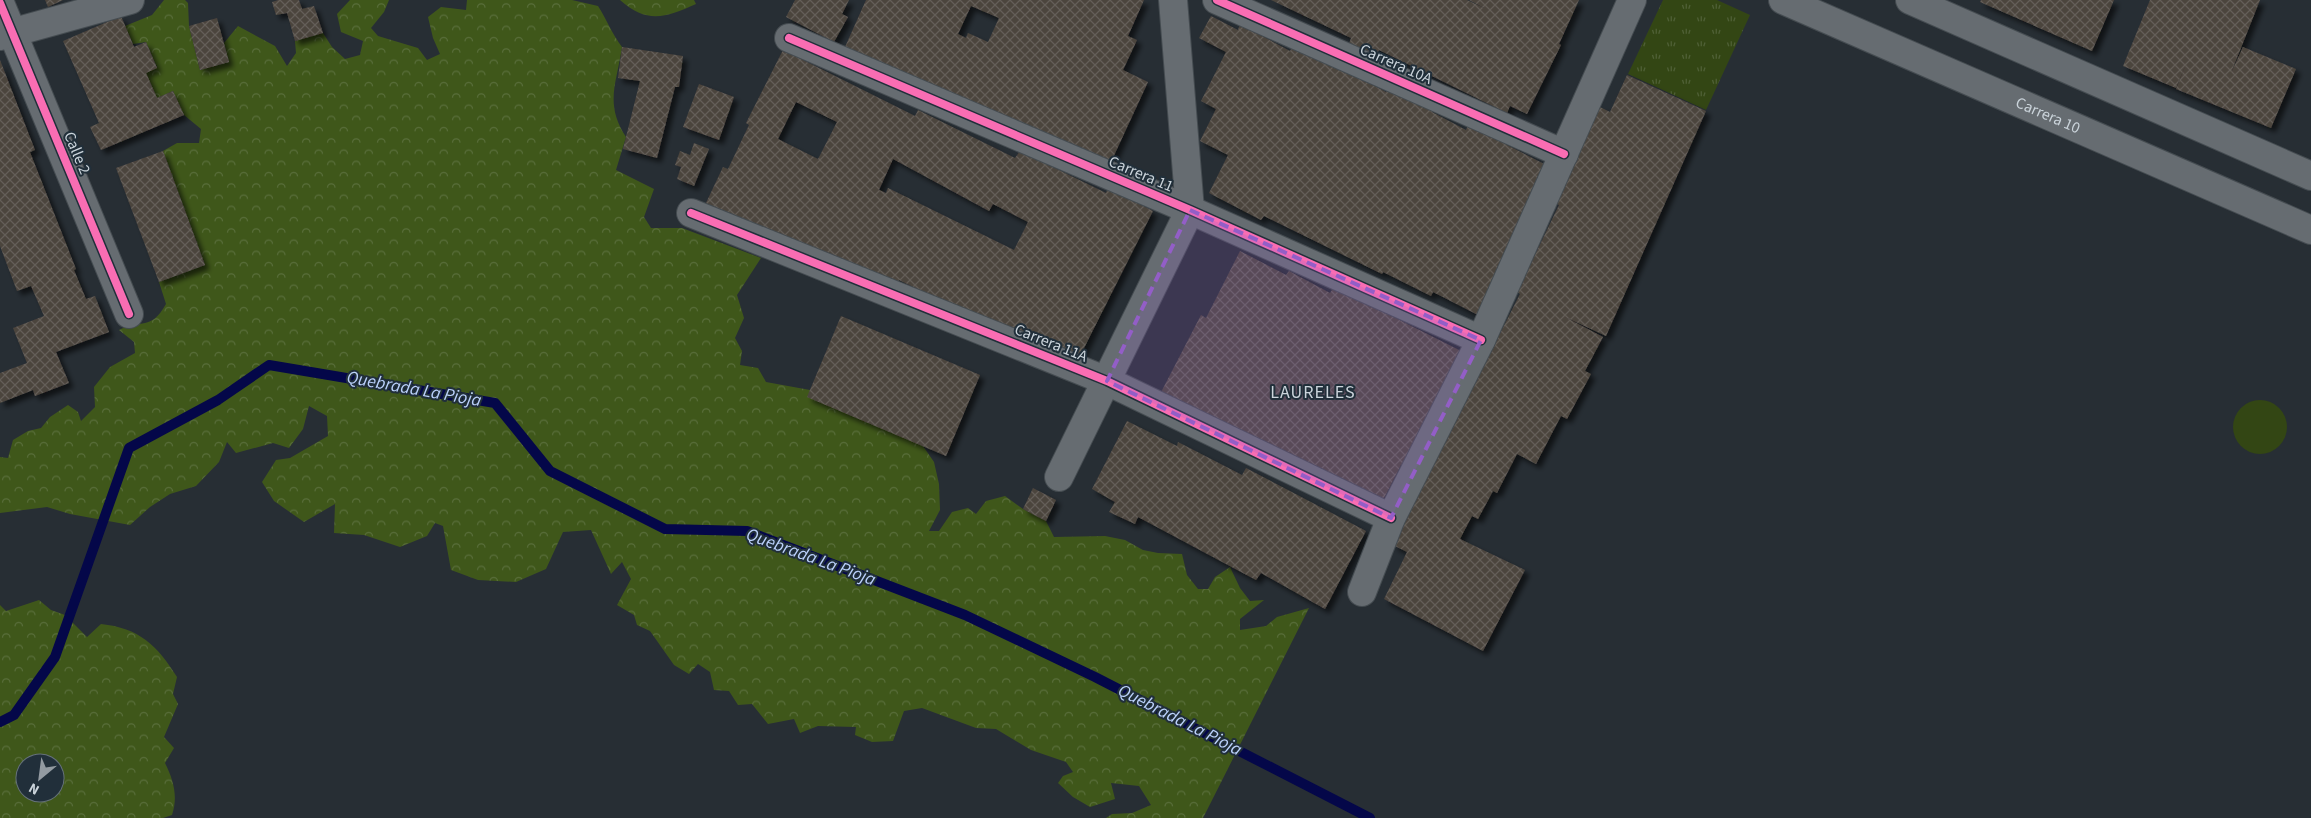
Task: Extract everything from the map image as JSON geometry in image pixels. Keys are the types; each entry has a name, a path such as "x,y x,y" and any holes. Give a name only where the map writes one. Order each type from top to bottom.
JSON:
{"street":[{"path":"6,34 130,0"},
{"path":"1059,477 1190,210 1173,0"},
{"name":"Carrera 10A","path":"1217,0 1564,154"},
{"path":"1362,592 1391,518 1481,340 1632,0"},
{"name":"Carrera 10","path":"1783,0 2311,230"},
{"path":"1910,0 2311,176"},
{"name":"Calle 2","path":"0,3 6,34 129,314"},
{"name":"Carrera 11","path":"789,38 1190,210 1481,340"},
{"name":"Carrera 11A","path":"692,213 1107,381 1391,518"}],"highlighted area":[{"path":"1190,210 1481,340 1391,518 1107,381"}],"green space":[{"path":"164,0 185,0 188,3 189,26 200,70 229,62 224,43 238,26 275,46 287,66 296,53 295,41 323,33 332,47 345,59 360,55 363,41 341,32 337,14 350,0 389,0 384,12 371,28 378,36 418,48 427,60 440,54 433,38 428,17 441,7 466,10 467,0 572,0 598,6 622,47 615,82 614,103 615,114 626,137 616,170 654,189 644,217 651,228 682,228 761,258 737,295 744,318 735,338 742,351 740,365 758,368 766,382 810,390 808,397 923,446 934,462 939,484 940,510 929,531 939,531 952,512 968,508 976,514 986,501 1005,496 1023,509 1046,521 1054,537 1105,536 1125,540 1143,550 1182,554 1187,575 1198,589 1208,589 1215,577 1230,567 1240,588 1250,601 1264,600 1240,619 1240,630 1266,626 1277,617 1309,608 1203,818 1106,818 1112,814 1132,813 1151,805 1139,786 1111,783 1115,799 1090,807 1073,797 1058,783 1063,776 1073,772 1066,762 1031,750 996,729 976,728 922,708 904,711 893,741 872,742 855,735 856,727 818,726 800,733 794,719 768,724 752,704 738,705 729,691 714,690 710,672 698,664 689,674 674,665 650,631 637,625 634,615 617,605 631,579 622,562 611,574 591,530 563,532 546,569 516,582 478,580 451,570 443,526 435,523 427,536 400,547 364,535 334,533 335,504 304,522 274,501 262,482 276,460 290,458 328,436 327,416 309,406 303,429 289,448 273,443 236,453 227,442 219,462 196,486 170,494 150,507 130,525 70,514 47,507 0,513 0,457 8,458 13,440 28,431 41,428 50,417 68,405 78,412 81,421 95,407 94,387 110,367 135,353 134,342 119,330 150,321 160,313 166,304 159,282 205,265 163,151 177,143 199,143 201,129 184,115 173,91 157,98 146,73 157,67 146,42 133,44 125,26 152,15"},
{"path":"620,0 694,0 696,4 675,13 648,16 630,8"},
{"path":"1663,0 1717,0 1750,15 1706,110 1628,74"},
{"path":"2255,400 2265,400 2275,404 2283,412 2287,427 2283,442 2275,450 2265,454 2255,454 2245,450 2237,442 2233,432 2233,422 2237,412 2245,404"},
{"path":"39,600 51,610 65,615 87,637 101,624 126,629 146,640 162,656 177,677 173,694 178,704 164,737 174,748 165,763 171,776 175,795 172,815 163,818 0,818 0,605 6,611"}],"building":[{"path":"45,0 63,0 48,7"},
{"path":"278,0 299,0 302,9 314,6 323,33 295,41 287,13 276,15 272,2"},
{"path":"795,0 849,0 842,14 848,17 834,42 786,17"},
{"path":"866,0 1144,0 1128,36 1137,40 1123,70 1148,82 1111,162 1065,141 1063,146 845,47","holes":["971,6 999,18 988,42 968,33 966,38 958,34"]},
{"path":"1271,0 1467,0 1484,8 1469,0 1579,0 1559,44 1561,45 1527,114 1510,106 1507,113 1379,50 1376,57 1349,44 1351,38"},
{"path":"1981,0 2114,0 2092,51 1980,2"},
{"path":"2150,0 2260,0 2231,73 2243,47 2296,69 2271,128 2176,89 2186,64 2176,88 2123,66"},
{"path":"121,16 134,47 146,42 157,68 146,73 157,98 173,91 184,115 101,150 90,127 99,123 63,41"},
{"path":"1211,16 1238,30 1240,24 1290,51 1294,44 1386,92 1390,86 1434,109 1432,112 1466,130 1468,125 1548,166 1478,315 1433,292 1431,296 1383,272 1382,274 1264,216 1261,220 1209,193 1228,155 1200,141 1216,109 1201,101 1226,52 1199,38"},
{"path":"217,18 229,62 200,70 189,26"},
{"path":"622,47 683,56 679,87 675,87 657,158 623,149 640,81 618,78"},
{"path":"783,50 915,116 918,110 1015,158 1020,151 1106,193 1108,188 1153,211 1079,358 1028,333 1024,341 899,280 897,286 851,263 848,268 769,229 767,234 705,205 723,167 728,169 749,125 746,123","holes":["796,102 837,122 818,159 778,139","893,159 989,211 993,204 1028,222 1014,250 888,188 886,193 879,190"]},
{"path":"0,60 35,150 30,152 76,269 74,270 86,299 95,296 109,332 56,352 69,383 35,396 33,390 0,403 0,373 27,363 13,328 44,316 31,286 17,291 0,246"},
{"path":"1627,75 1706,111 1606,336 1565,317 1603,337 1585,371 1591,374 1567,419 1561,416 1536,464 1517,454 1497,493 1493,491 1478,519 1472,516 1460,539 1525,570 1483,651 1384,599 1407,552 1393,545 1520,294 1517,292 1559,205 1555,203 1600,107 1610,112"},
{"path":"699,84 734,97 719,140 683,127"},
{"path":"694,143 709,149 694,186 677,179 681,167 675,165 680,151 690,155"},
{"path":"163,151 205,265 159,282 116,168"},
{"path":"1240,251 1286,275 1289,271 1330,293 1334,287 1465,353 1405,468 1401,465 1383,500 1344,479 1341,484 1158,398 1201,315 1206,318"},
{"path":"841,316 980,375 946,456 807,397"},
{"path":"1127,421 1177,446 1178,442 1242,475 1246,468 1366,531 1325,609 1261,573 1256,580 1138,517 1135,524 1109,512 1115,502 1092,489"},
{"path":"1033,488 1056,500 1046,521 1023,509"}],"waterway":[{"name":"Quebrada La Pioja","path":"0,722 14,715 55,657 129,448 218,400 269,365 495,403 550,471 665,529 747,531 965,615 1095,677 1370,818"}],"cycle path":[{"path":"1217,0 1564,154"},
{"path":"0,3 129,314"},
{"path":"789,38 1190,210 1481,340"},
{"path":"691,213 1107,381 1391,518"}],"district":[{"name":"LAURELES","path":"1313,392"}]}
